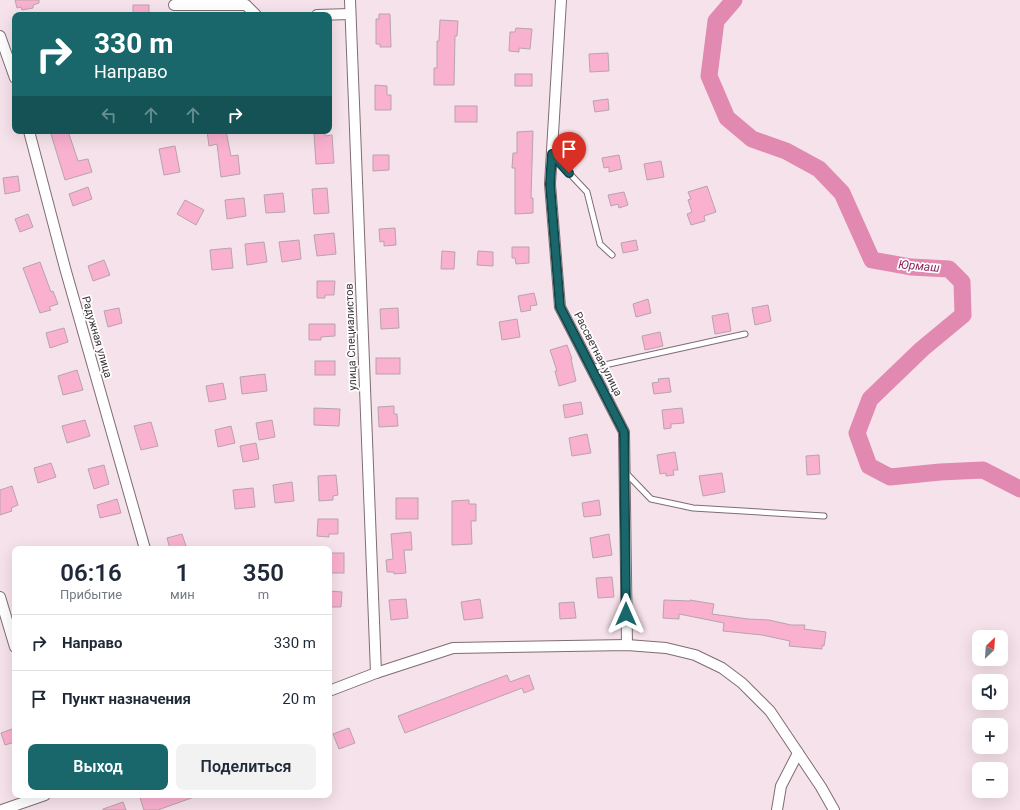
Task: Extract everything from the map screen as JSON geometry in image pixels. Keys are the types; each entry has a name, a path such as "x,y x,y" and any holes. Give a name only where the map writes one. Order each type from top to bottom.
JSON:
{"street":[{"name":"улица Специалистов","path":"350,0 376,673"},
{"name":"Рассветная улица","path":"561,0 550,184 560,307 624,432 626,645"},
{"path":"174,5 193,2 246,5 253,12"},
{"path":"332,15 350,14"},
{"path":"0,36 12,65"},
{"name":"Радужная улица","path":"30,134 65,268 144,546"},
{"path":"0,597 12,637"},
{"path":"332,690 376,673 453,648 626,645 666,648 695,655 722,668 742,683 770,711 834,810"},
{"path":"776,810 782,786 798,753"},
{"path":"2,810 36,798"}],"lane":[{"path":"552,154 587,192 600,244 612,255"},
{"path":"591,368 745,334"},
{"path":"625,472 651,499 693,508 824,516"}],"building":[{"path":"15,0 39,0 39,3 33,5 33,8 22,10 21,7 17,8"},
{"path":"133,5 149,5 149,12 133,12"},
{"path":"379,14 390,14 391,47 380,47 380,44 376,44 376,19 379,19"},
{"path":"440,20 458,21 457,36 455,36 454,85 434,85 434,68 437,68 437,41 439,41"},
{"path":"516,28 532,29 530,49 519,48 519,52 509,51 510,32 515,32"},
{"path":"608,53 609,71 590,72 589,54"},
{"path":"515,74 532,74 532,86 515,86"},
{"path":"375,85 387,86 387,95 391,95 391,110 375,110"},
{"path":"608,99 609,110 595,112 593,101"},
{"path":"455,106 477,106 477,122 455,122"},
{"path":"533,131 531,198 533,198 533,213 515,214 515,168 512,168 513,153 517,153 517,132"},
{"path":"51,134 69,134 78,161 88,159 92,172 65,180"},
{"path":"207,134 227,134 231,156 238,155 240,174 221,177 217,144 209,146"},
{"path":"314,134 325,134 325,136 332,135 334,163 316,164"},
{"path":"175,146 180,172 164,175 159,149"},
{"path":"373,155 389,155 389,170 373,171"},
{"path":"619,155 622,169 609,172 609,167 604,168 602,158"},
{"path":"661,161 664,177 647,180 644,164"},
{"path":"18,176 20,191 5,194 3,178"},
{"path":"707,186 716,212 704,216 705,221 691,225 687,214 692,212 688,200 691,199 688,192"},
{"path":"88,187 92,199 73,206 69,194"},
{"path":"327,188 329,213 314,214 312,189"},
{"path":"624,192 628,205 619,208 618,204 611,206 608,195"},
{"path":"283,193 285,212 266,213 264,195"},
{"path":"244,198 246,216 227,219 225,200"},
{"path":"185,200 204,210 196,225 177,214"},
{"path":"28,214 33,227 20,232 15,219"},
{"path":"395,228 396,245 384,246 384,241 380,242 379,229"},
{"path":"334,233 336,254 317,256 314,235"},
{"path":"299,240 301,259 282,262 279,242"},
{"path":"636,240 638,250 623,253 621,243"},
{"path":"264,242 267,262 247,265 245,244"},
{"path":"512,247 529,247 529,263 516,264 515,258 512,258"},
{"path":"231,248 233,268 212,270 210,250"},
{"path":"442,251 455,252 454,269 441,269"},
{"path":"478,251 493,252 493,266 477,265"},
{"path":"104,260 110,275 93,281 88,266"},
{"path":"40,262 51,292 53,291 58,304 49,307 51,310 40,313 23,268"},
{"path":"317,281 335,281 334,295 325,295 325,298 317,298"},
{"path":"534,293 537,305 530,306 531,310 521,312 518,296"},
{"path":"648,299 651,313 636,317 633,304"},
{"path":"768,305 771,321 755,325 752,308"},
{"path":"119,308 122,323 108,327 104,311"},
{"path":"398,308 399,328 381,329 380,309"},
{"path":"728,313 731,331 715,334 712,316"},
{"path":"517,319 520,337 502,340 499,322"},
{"path":"309,324 335,324 335,336 321,337 321,340 309,340"},
{"path":"64,328 68,342 50,348 46,333"},
{"path":"660,332 663,346 645,350 642,336"},
{"path":"567,345 572,359 576,381 559,386 555,371 557,371 550,350"},
{"path":"376,358 400,358 400,374 376,374"},
{"path":"315,361 335,361 335,375 315,375"},
{"path":"77,370 83,390 63,395 58,376"},
{"path":"265,374 267,391 242,394 240,377"},
{"path":"669,378 671,392 654,394 652,383 659,382 658,379"},
{"path":"223,383 226,399 209,402 206,386"},
{"path":"581,402 583,414 565,418 563,405"},
{"path":"394,406 394,414 397,414 398,426 379,427 378,407"},
{"path":"314,408 340,409 339,426 314,425"},
{"path":"682,408 684,423 671,424 671,428 664,429 662,410"},
{"path":"85,420 90,436 67,443 62,426"},
{"path":"272,420 275,437 259,440 256,423"},
{"path":"151,422 158,446 141,450 134,426"},
{"path":"231,426 235,443 218,447 215,430"},
{"path":"587,434 591,453 572,456 569,438"},
{"path":"256,443 259,459 243,462 240,446"},
{"path":"675,452 678,470 673,470 674,475 666,476 666,473 660,474 657,455"},
{"path":"819,455 820,474 807,475 806,456"},
{"path":"51,463 56,477 38,483 34,468"},
{"path":"104,465 109,484 94,489 88,469"},
{"path":"722,473 725,492 703,496 699,476"},
{"path":"336,475 338,495 333,496 333,500 319,501 318,476"},
{"path":"292,482 294,501 275,503 273,485"},
{"path":"12,486 18,505 11,508 12,511 0,515 0,490"},
{"path":"253,488 255,507 235,509 233,490"},
{"path":"396,498 418,498 418,519 396,519"},
{"path":"117,499 121,513 100,518 97,505"},
{"path":"469,500 469,504 476,504 476,521 471,521 472,544 452,545 452,501"},
{"path":"599,500 601,515 584,517 582,503"},
{"path":"318,519 338,519 338,534 329,534 329,537 317,536"},
{"path":"411,532 412,550 404,550 406,573 394,574 394,572 387,572 386,560 393,559 391,534"},
{"path":"182,534 186,546 169,546 167,538"},
{"path":"609,534 612,555 593,558 590,538"},
{"path":"332,553 344,553 344,573 332,573"},
{"path":"612,577 614,597 598,598 596,578"},
{"path":"332,591 342,592 341,607 332,607"},
{"path":"406,599 408,618 391,620 389,600"},
{"path":"480,599 483,618 464,620 461,602"},
{"path":"664,600 690,600 714,604 712,614 748,619 769,620 791,625 805,625 804,629 826,632 824,646 822,645 822,649 789,646 790,641 762,635 723,631 724,623 679,614 679,619 663,618"},
{"path":"574,602 576,618 560,619 559,603"},
{"path":"507,675 510,682 529,675 534,689 524,693 522,688 405,733 398,716"},
{"path":"349,728 355,743 339,749 333,734"},
{"path":"12,729 12,743 5,745 1,733"},
{"path":"140,798 191,798 158,810 144,810"},
{"path":"123,802 126,810 103,810 103,809"}],"waterway":[{"name":"Юрмаш","path":"734,0 716,21 709,76 727,118 752,139 786,151 819,169 842,193 872,260 911,267 949,269 962,282 963,315 922,349 870,399 857,433 869,466 890,477 940,472 983,470 1020,489"}],"route":[{"path":"569,173 552,154 550,184 560,307 624,432 626,614"}]}
